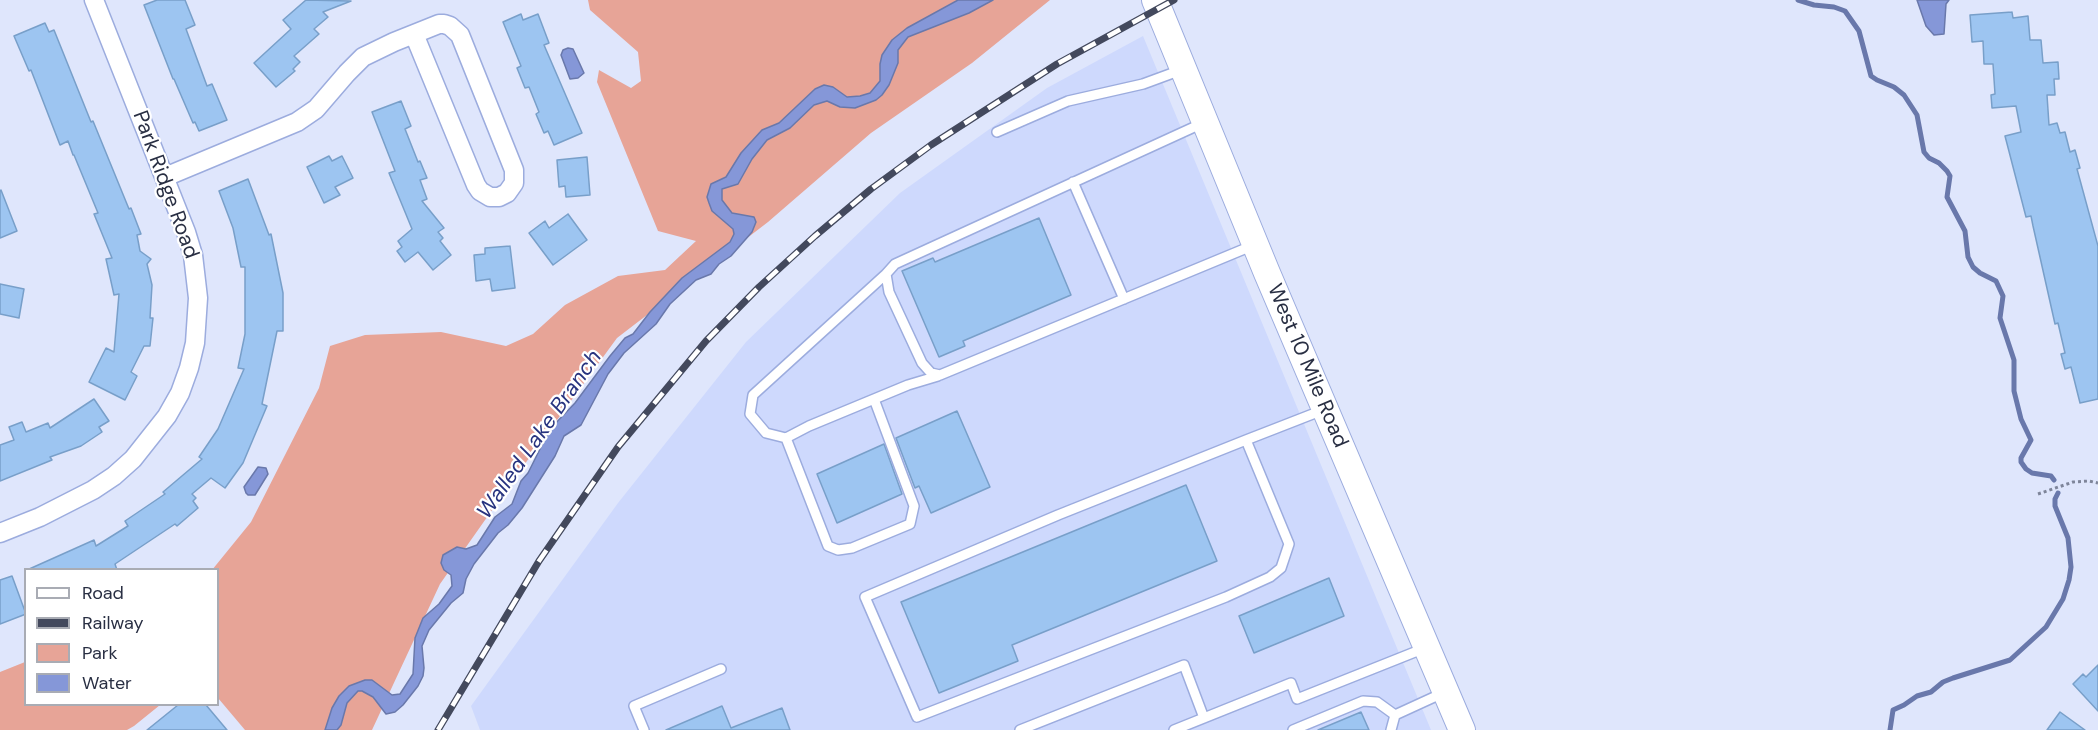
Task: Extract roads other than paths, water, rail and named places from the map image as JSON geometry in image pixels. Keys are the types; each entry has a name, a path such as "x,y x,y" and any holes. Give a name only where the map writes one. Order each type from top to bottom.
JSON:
{"main road":[{"name":"West 10 Mile Road","path":"1155,0 1325,409 1462,730"}],"street":[{"name":"Park Ridge Road","path":"0,533 66,504 114,476 134,459 167,416 180,393 195,343 198,298 193,255 165,177 94,0"},
{"path":"165,177 297,122 316,109 363,57 414,34 444,24 460,35 514,170 514,183 507,193 490,197 480,191 476,185 414,34"}],"lane":[{"path":"997,132 1068,101 1143,84 1184,70"},
{"path":"1205,122 895,264 753,395 750,414 766,433 786,438 874,399 940,375 1256,244"},
{"path":"1073,182 1124,299"},
{"path":"886,274 889,292 922,363 930,373 940,375"},
{"path":"786,438 828,546 838,550 852,548 909,524 914,506 874,399"},
{"path":"1246,440 1289,544 1281,568 1270,578 917,717 865,597 1058,515 1246,440 1325,409"},
{"path":"1174,730 1291,683 1297,699 1427,647"},
{"path":"1020,730 1184,666 1204,718"},
{"path":"644,730 634,706 721,669"},
{"path":"1395,715 1446,692"},
{"path":"1293,730 1363,701 1377,702 1395,715"},
{"path":"1391,730 1395,715"}],"water":[{"path":"958,0 993,0 969,13 908,37 898,50 898,63 889,85 876,100 855,108 840,107 827,101 814,105 790,128 767,140 752,159 738,184 722,189 722,200 732,213 754,217 756,222 752,232 711,274 696,280 670,304 656,324 624,353 608,374 581,425 564,436 555,456 522,508 498,533 474,564 466,579 463,593 451,603 429,630 422,646 423,676 403,705 395,712 386,714 373,697 358,691 347,703 341,725 337,730 325,730 332,708 349,686 372,680 392,695 400,694 413,674 415,638 423,618 439,604 452,586 451,575 444,570 441,563 443,555 457,547 466,549 477,545 495,517 512,504 521,481 528,473 550,429 575,403 625,338 633,334 682,278 730,242 734,234 733,229 712,211 707,197 711,184 726,177 741,153 762,130 779,123 815,89 824,85 833,87 847,97 870,93 880,81 882,55 892,40 907,28"},
{"path":"1917,0 1949,0 1946,4 1944,34 1934,35 1926,26"},
{"path":"573,49 584,73 578,78 570,79 561,55 563,50"},
{"path":"258,467 266,468 268,474 255,495 248,495 244,487"}],"waterway":[{"path":"1798,0 1845,11 1859,31 1871,76 1894,87 1904,95 1917,115 1924,152 1929,158 1939,163 1950,176 1947,197 1965,231 1968,257 1973,267 1996,281 2003,296 2000,318 2014,360 2014,391 2021,419 2031,440 2021,462 2032,473 2051,476 2054,480"},
{"path":"1890,730 1893,710 1917,696 1931,692 1943,682 2010,660 2046,627 2063,599 2071,567 2068,538 2055,506 2058,493"}],"railway":[{"path":"438,730 539,561 618,447 706,341 759,287 871,189 931,145 1057,64 1174,0"}],"water label":[{"name":"Walled Lake Branch","path":"540,435"}]}
